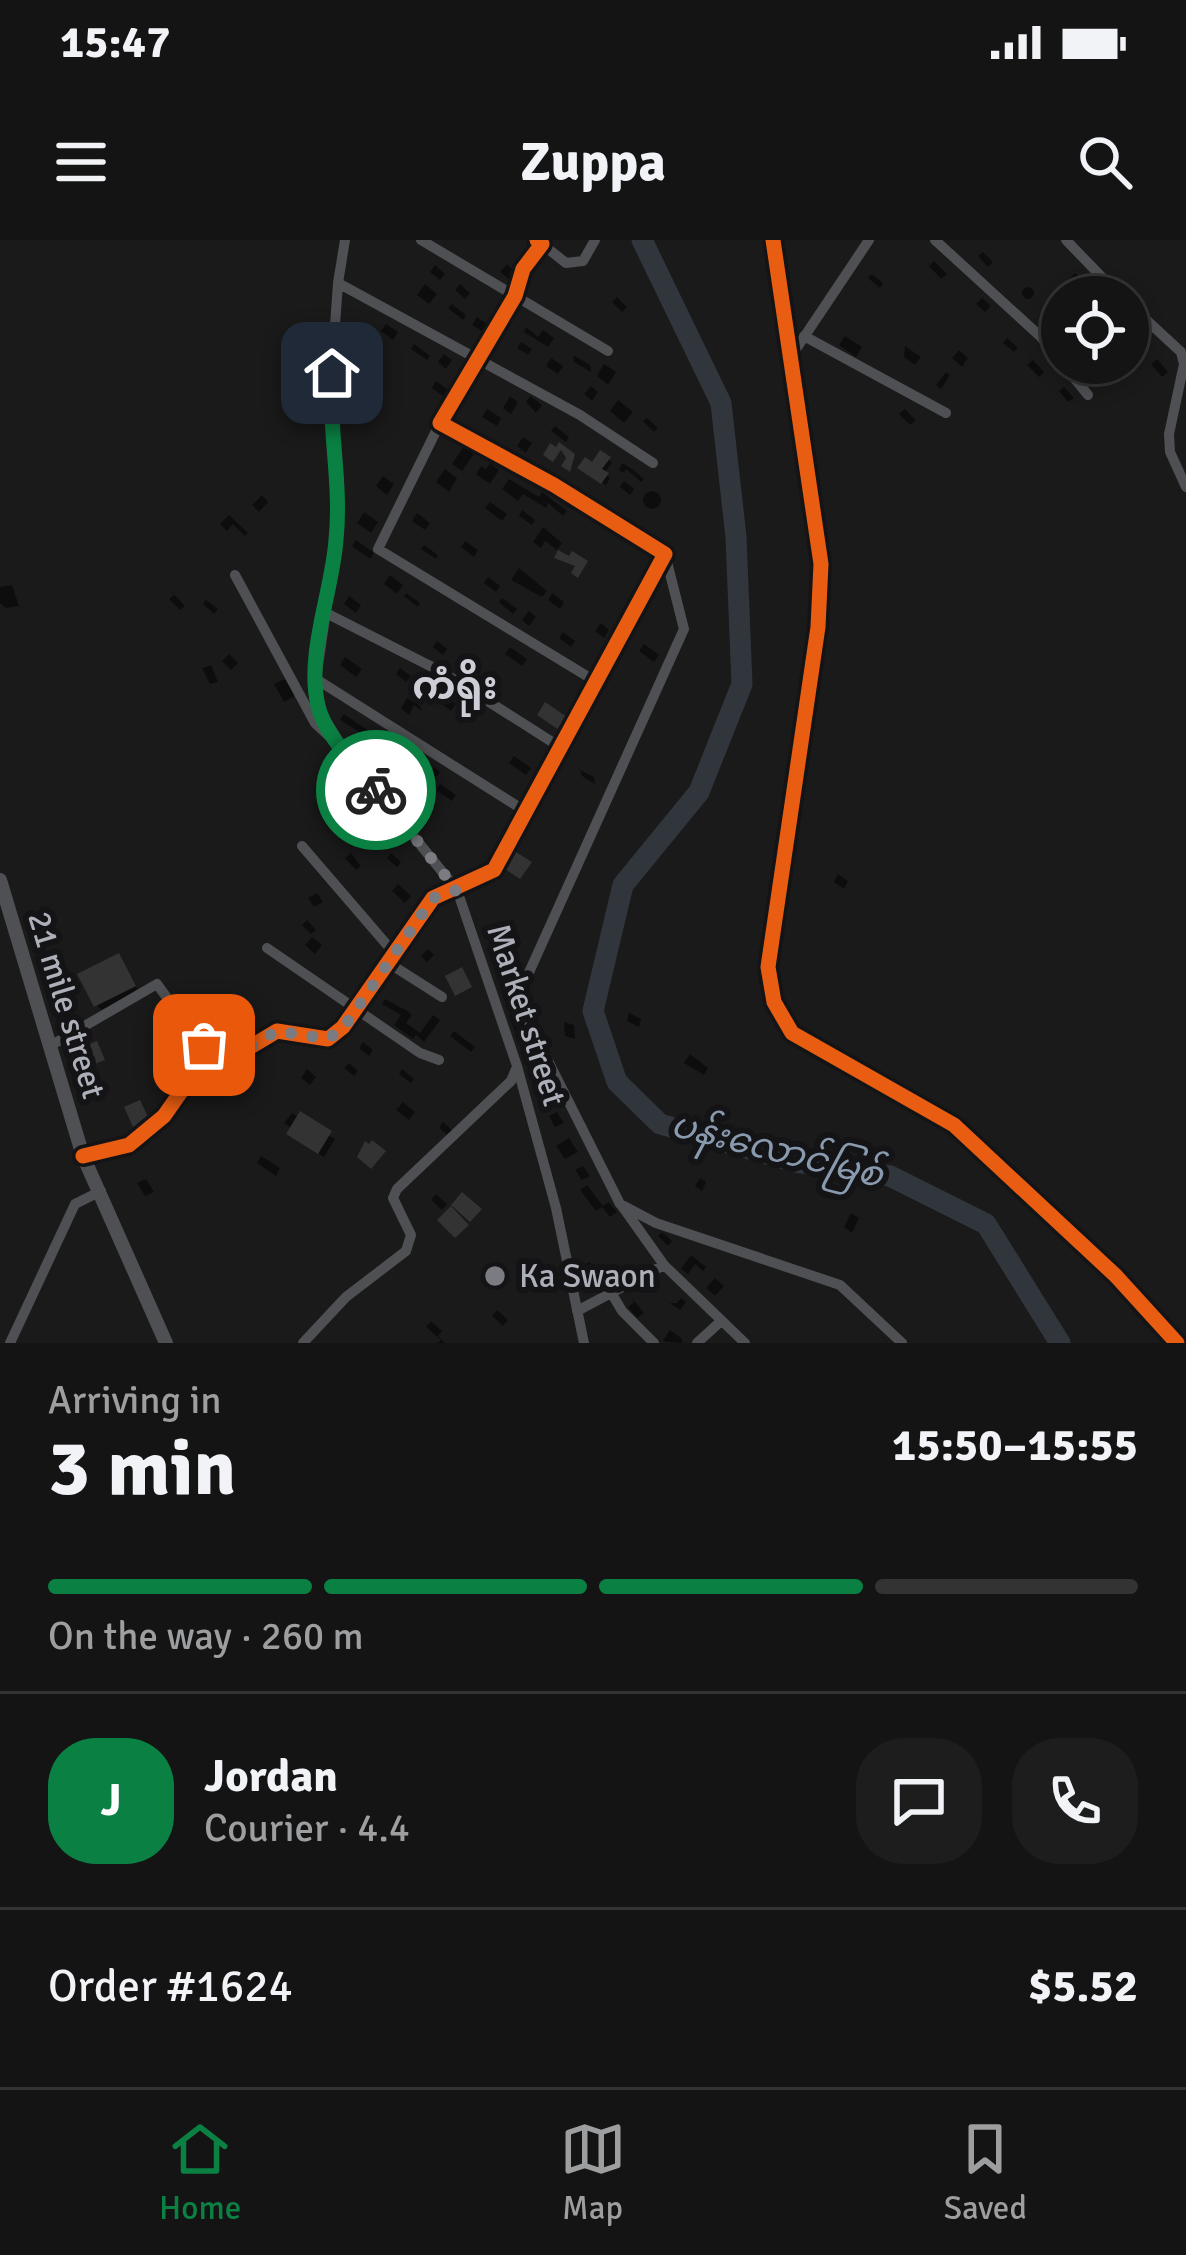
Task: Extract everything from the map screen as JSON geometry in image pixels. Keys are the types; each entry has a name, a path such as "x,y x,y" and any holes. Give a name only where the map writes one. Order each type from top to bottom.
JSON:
{"street":[{"name":"Market street","path":"345,240 329,411 339,480 336,543 316,679 319,710 346,753 457,890 517,1066 556,1208 584,1343"},
{"path":"422,240 608,351"},
{"path":"595,681 378,549 440,423 515,296 523,269 540,242 566,263 583,261 596,240"},
{"path":"772,240 821,564 818,627 768,967 774,1002 792,1033 954,1125 1115,1276 1178,1343"},
{"path":"790,358 869,240"},
{"path":"935,240 1041,337"},
{"path":"1066,240 1101,276"},
{"path":"338,283 580,415 653,463"},
{"path":"1149,322 1181,352 1184,364 1169,434 1170,452 1186,488"},
{"path":"804,336 946,413"},
{"path":"1079,384 1088,395"},
{"path":"440,423 554,485 665,554 683,629 517,999 620,1204 664,1265 745,1343"},
{"path":"83,1156 129,1144 164,1116 185,1086 277,1031 328,1039 344,1027 433,898 494,870 665,554"},
{"path":"236,575 315,723 346,753"},
{"path":"325,612 442,672 560,747"},
{"path":"316,679 525,811"},
{"path":"302,846 390,958 442,997"},
{"name":"21 mile street","path":"0,880 83,1156 166,1343"},
{"path":"267,948 419,1053 439,1060"},
{"path":"50,1046 158,984 218,1066"},
{"path":"303,1343 346,1297 406,1252 411,1235 393,1198 397,1189 511,1081 517,1066"},
{"path":"10,1343 75,1204 101,1190"},
{"path":"620,1204 656,1223 840,1285 902,1343"},
{"path":"578,1311 664,1265"},
{"path":"612,1294 654,1343"},
{"path":"697,1343 720,1322"}],"building":[{"path":"559,442 575,454 570,472 561,466 566,458 561,450 553,462 543,455 550,443 556,447"},
{"path":"600,450 611,457 602,469 609,473 601,484 577,468 585,457 592,462"},
{"path":"558,550 569,556 572,551 588,561 578,578 571,573 575,566 554,558"},
{"path":"545,702 567,717 559,730 537,715"},
{"path":"334,783 345,797 326,811 315,796"},
{"path":"516,852 532,862 520,879 505,869"},
{"path":"119,953 136,986 94,1007 77,974"},
{"path":"462,967 472,987 455,996 445,976"},
{"path":"97,1041 105,1060 84,1068 77,1049"},
{"path":"140,1100 149,1119 133,1127 124,1107"},
{"path":"300,1111 332,1131 318,1154 286,1134"},
{"path":"372,1140 386,1151 371,1169 357,1157 365,1141"},
{"path":"462,1192 482,1209 470,1222 451,1205"},
{"path":"451,1206 469,1225 455,1238 437,1220"}],"waterway":[{"name":"ပန်းလောင်မြစ်","path":"642,240 721,403 736,537 742,684 699,792 623,885 593,1011 617,1082 660,1124 796,1162 890,1176 986,1224 1060,1343"}],"cycle path":[{"path":"83,1156 129,1145 164,1116 185,1086 277,1031 328,1039 343,1027 433,898 494,870 665,554 554,485 440,423 515,296 523,269 542,244 537,240"},
{"path":"773,240 821,564 818,627 768,967 774,1002 792,1033 954,1125 1116,1276 1177,1343"}],"way so far":[{"path":"204,1045 218,1066 277,1031 328,1039 344,1027 433,898 457,890 376,790"}],"place":[{"name":"Ka Swaon","path":"495,1276"}],"district":[{"name":"ကံရိုး","path":"455,686"}],"route":[{"path":"332,373 329,411 339,480 336,543 316,679 319,710 376,790"}]}
